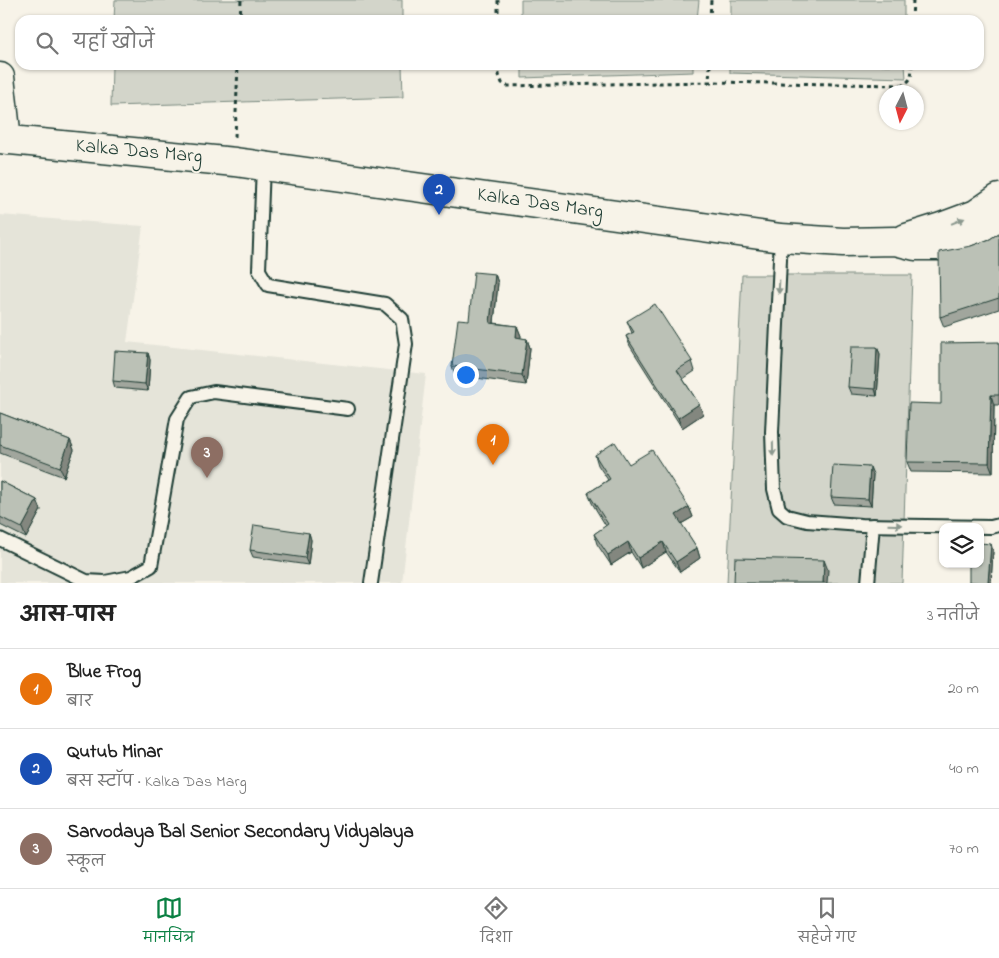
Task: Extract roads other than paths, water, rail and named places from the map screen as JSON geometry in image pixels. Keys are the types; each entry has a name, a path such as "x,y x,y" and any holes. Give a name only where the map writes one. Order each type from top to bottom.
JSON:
{"street":[{"path":"0,77 4,139"},
{"name":"Kalka Das Marg","path":"4,139 263,165 781,238 843,242 895,241 915,246 944,246 969,241 988,234 999,227"},
{"name":"Kalka Das Marg","path":"895,241 976,214 999,198"}],"lane":[{"path":"263,165 259,270 268,286 385,304 402,319 406,344 371,583"},
{"path":"781,238 772,432 774,489 779,509 787,516 807,521 873,525 992,527 999,525"},
{"path":"0,540 86,581 105,582 131,577 151,566 177,419 191,397 214,392 348,409"},
{"path":"868,583 873,525"}],"place":[{"name":"Qutub Minar","path":"439,215"},
{"name":"Blue Frog","path":"493,465"},
{"name":"Sarvodaya Bal Senior Secondary Vidyalaya","path":"207,478"}]}
